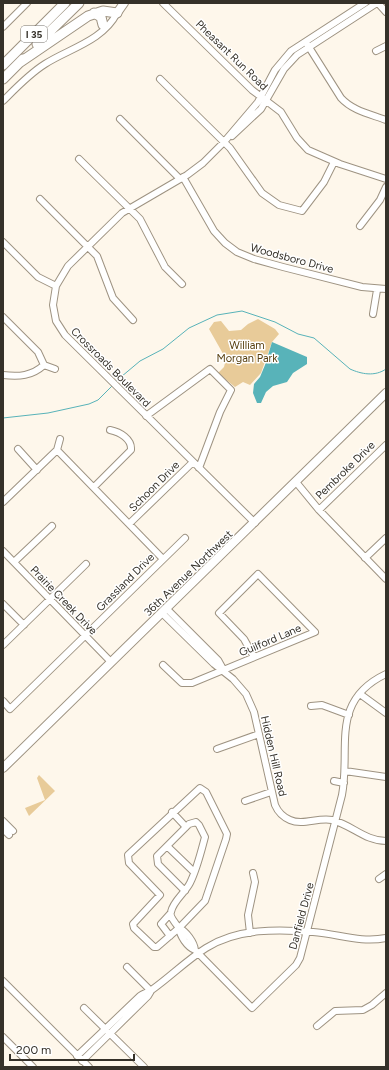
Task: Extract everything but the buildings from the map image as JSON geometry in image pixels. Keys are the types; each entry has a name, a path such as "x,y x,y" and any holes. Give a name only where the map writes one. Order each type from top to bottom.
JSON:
{"highway":[{"name":"I 35","path":"3,65 65,3"},
{"name":"I 35","path":"3,79 79,3"},
{"path":"19,63 69,27 94,14 103,11 117,13"},
{"path":"94,14 101,17 103,25"}],"main road":[{"path":"117,13 124,3"},
{"name":"36th Avenue Northwest","path":"3,768 386,393"}],"street":[{"path":"3,28 27,3"},
{"name":"Pheasant Run Road","path":"163,3 263,99 281,112 297,138 308,150 334,162 386,179"},
{"name":"Crossroads Boulevard","path":"307,43 365,3"},
{"path":"378,3 386,12"},
{"name":"Crossroads Boulevard","path":"254,523 68,338 59,326 54,315 53,305 56,286 68,266 114,220 130,208 199,166 248,122 263,99 280,63 291,51 378,3"},
{"path":"89,40 117,13"},
{"path":"3,101 37,69 89,40 102,30 117,13"},
{"path":"307,43 344,101 357,110 386,120"},
{"path":"376,50 386,46"},
{"path":"160,79 224,142 241,161 262,194 280,205 302,211 327,178 334,162"},
{"name":"Woodsboro Drive","path":"120,119 181,178 214,231 225,243 237,252 257,260 377,290 386,290"},
{"path":"79,159 130,208 142,222 165,267 182,284"},
{"path":"360,226 380,200 386,187"},
{"path":"40,199 88,246 100,262 113,298 133,320"},
{"path":"3,242 38,277 56,286"},
{"path":"373,314 377,290"},
{"path":"3,317 38,352 44,365 55,369"},
{"path":"3,375 15,376 30,374 44,365"},
{"path":"146,416 210,369 231,390 220,412 199,468"},
{"path":"94,487 131,450 131,446 128,441 118,431 110,430"},
{"path":"3,502 57,450 60,439"},
{"path":"18,449 37,470"},
{"name":"Pembroke Drive","path":"319,510 384,449"},
{"name":"Grassland Drive","path":"3,701 10,709 163,559 57,450"},
{"name":"Schoon Drive","path":"129,524 193,462"},
{"path":"294,484 386,579"},
{"path":"14,562 52,526"},
{"path":"163,559 185,538"},
{"path":"365,558 386,538"},
{"name":"Prairie Creek Drive","path":"3,552 111,662"},
{"path":"3,645 86,564"},
{"name":"Guilford Lane","path":"163,665 178,680 188,684 224,670 315,632 258,574 218,613 240,634 254,657"},
{"path":"3,604 24,625"},
{"name":"Hidden Hill Road","path":"165,611 218,660 224,670 241,688 249,700 259,734 271,792 277,809 290,820 301,822 320,820 336,821 369,838 386,841"},
{"name":"Danfield Drive","path":"197,952 252,1008 296,965 300,958 336,821 344,783 344,732 349,715 360,694 373,681 386,674"},
{"path":"360,694 386,713"},
{"path":"311,706 322,705 349,715"},
{"path":"217,749 259,734"},
{"path":"345,771 386,778"},
{"path":"334,781 344,783"},
{"path":"202,788 206,792 227,834 205,901 179,928 157,947 154,947 134,928 135,921 160,895 129,863 128,855 172,812 197,789 202,788"},
{"path":"244,801 271,792"},
{"path":"172,812 186,826"},
{"path":"3,821 11,833 3,829"},
{"path":"170,936 161,924 170,914 177,900 185,891 194,872 205,837 196,822 186,826 156,856 156,860 185,891"},
{"path":"167,846 194,872"},
{"path":"250,933 248,915 254,882 253,873"},
{"path":"379,879 386,874"},
{"path":"170,914 179,928 184,930 197,952"},
{"path":"78,1056 197,952 225,939 250,933 287,930 307,931 355,940 386,938"},
{"path":"127,967 151,991"},
{"path":"3,981 88,1067"},
{"path":"318,1026 335,1011 366,1009 386,993"},
{"path":"84,1008 144,1067"},
{"path":"82,1061 107,1031"},
{"path":"3,1037 33,1067"}],"green space":[{"name":"William Morgan Park","path":"258,319 275,329 279,334 272,342 261,373 250,385 243,382 235,387 218,373 224,367 226,359 209,329 214,322 221,321 229,331 241,330 248,324"},
{"path":"39,775 55,791 29,816 25,808 45,800 37,778"}],"water":[{"path":"272,342 307,357 307,364 293,373 287,382 273,386 266,392 261,403 257,403 253,393 254,384 260,377"}],"waterway":[{"path":"115,382 140,361 163,349 189,328 217,315 242,311 275,322 298,334 314,338 354,371 373,374 382,372 386,369"},
{"path":"3,418 48,413 89,404 98,400 112,386"}]}
